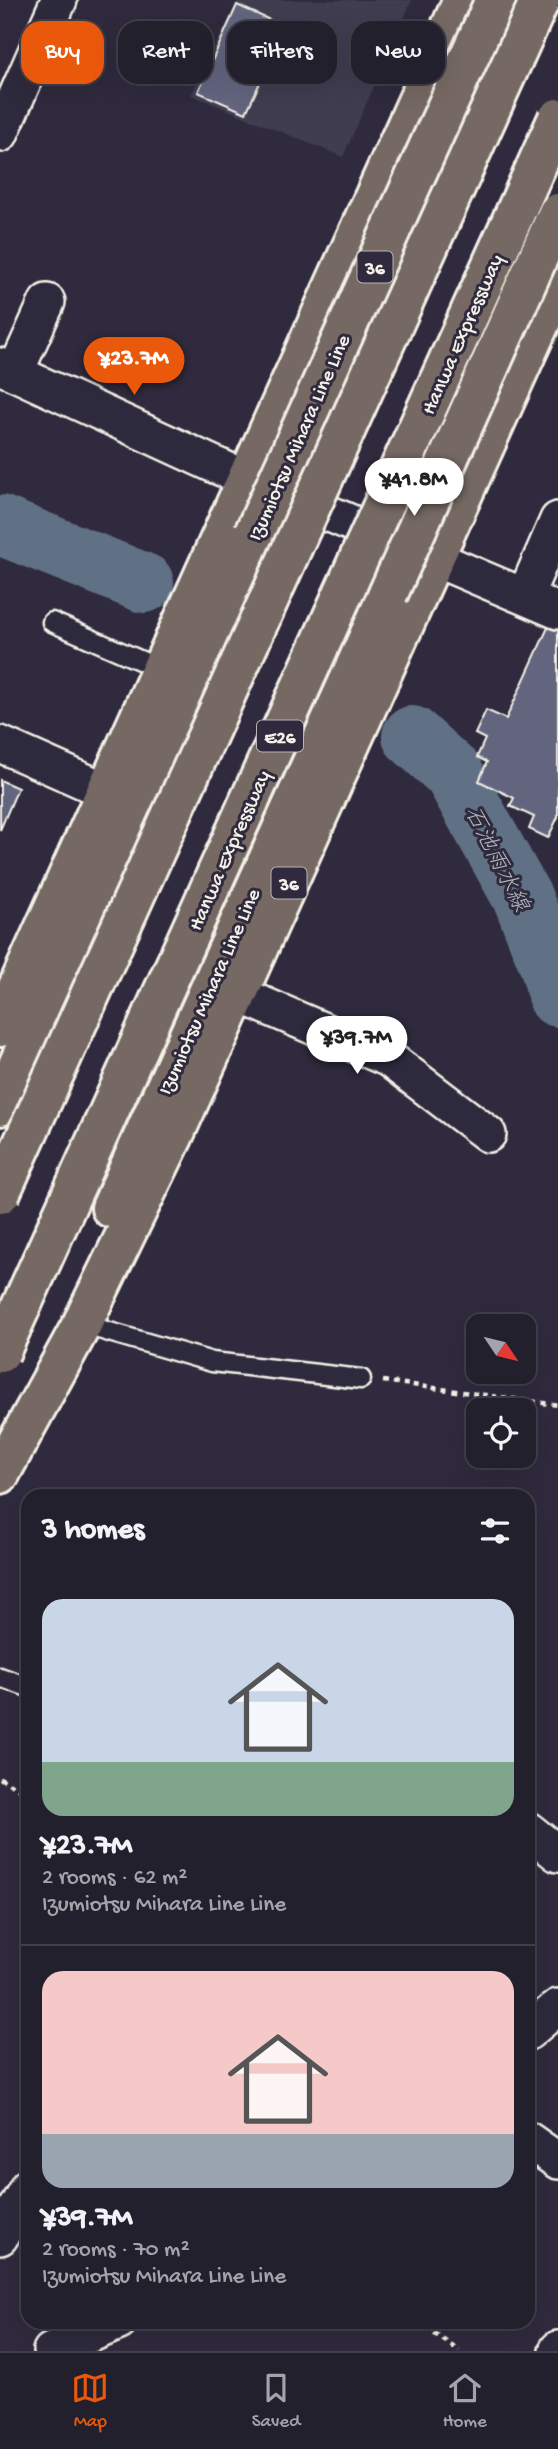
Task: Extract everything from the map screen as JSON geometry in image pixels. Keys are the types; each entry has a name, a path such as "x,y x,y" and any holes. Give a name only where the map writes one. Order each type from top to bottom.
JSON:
{"main road":[{"name":"36","path":"0,1027 463,0"},
{"name":"Izumiotsu Mihara Line Line","path":"0,1106 254,533 495,0"},
{"path":"0,1194 540,0"},
{"name":"Hanwa Expressway","path":"0,1353 558,118"},
{"name":"Izumiotsu Mihara Line Line","path":"0,1464 150,1120 558,213"},
{"name":"36","path":"0,1474 82,1324 174,1135 437,558 558,283"}],"street":[{"path":"0,134 59,0"},
{"path":"47,302 8,370 558,611"},
{"path":"525,596 558,520"},
{"path":"0,744 106,791"},
{"path":"238,994 389,1059 488,1134"},
{"path":"535,1836 558,1854"},
{"path":"535,2026 558,2007"},
{"path":"535,2145 558,2161"},
{"path":"0,2237 21,2200"},
{"path":"51,2351 103,2329"}],"lane":[{"path":"52,622 160,669"},
{"path":"82,1324 212,1362 361,1379"},
{"path":"0,1677 21,1684"}],"path":[{"path":"361,1379 558,1405"},
{"path":"0,1778 21,1791"},
{"path":"428,2329 459,2351"}],"shaded area":[{"path":"238,0 412,0 403,21 351,21 351,84 375,84 343,157 191,95 196,84 213,84 213,51 227,22 227,84 337,84 337,21 228,21"}],"building":[{"path":"237,5 272,21 230,21"},
{"path":"227,27 227,84 259,84 246,113 198,92 202,84 213,84 213,59"},
{"path":"550,623 558,626 558,817 548,838 529,829 534,817 510,806 514,798 479,781 487,762 477,757 485,739 475,734 486,710 506,719"},
{"path":"0,780 18,788 0,830"}],"waterway":[{"name":"石池雨水線","path":"0,525 144,583"},
{"name":"石池雨水線","path":"412,736 453,773 523,899 550,967 558,997"}]}
